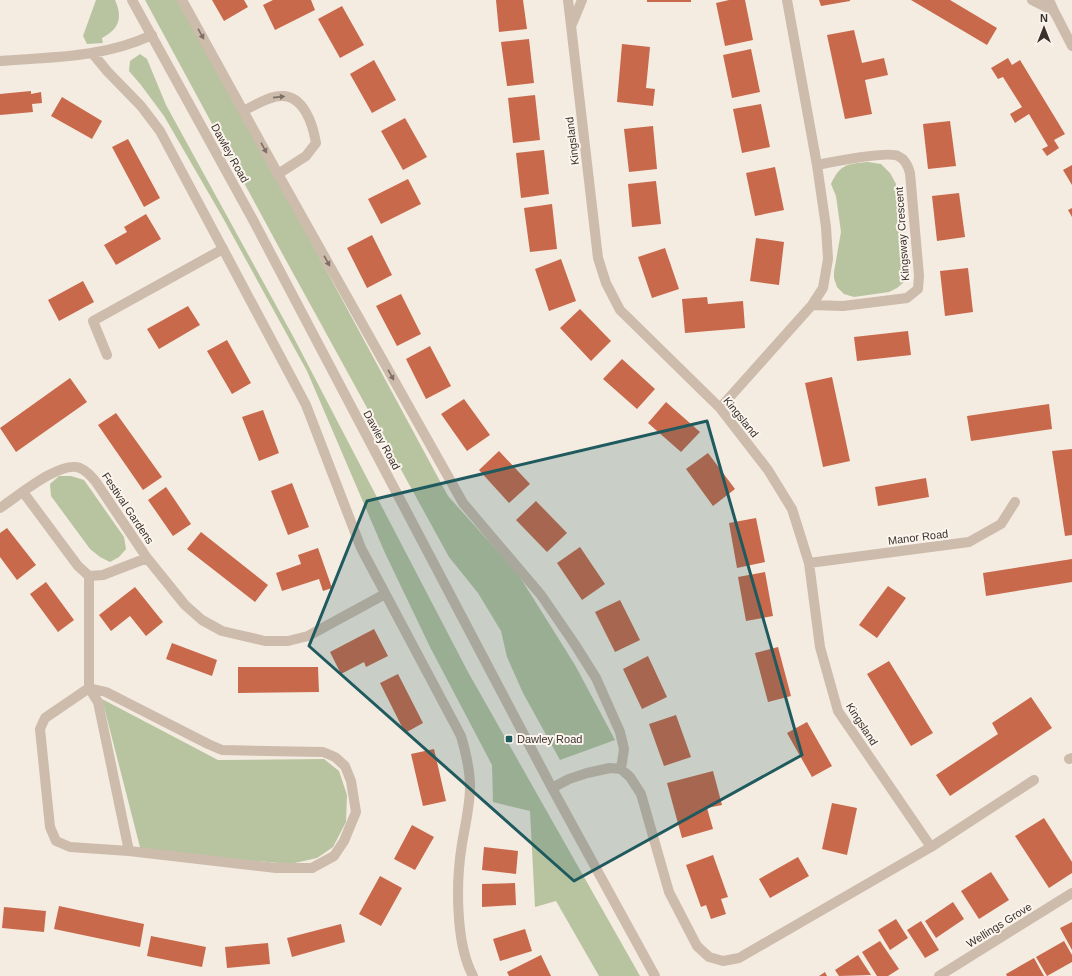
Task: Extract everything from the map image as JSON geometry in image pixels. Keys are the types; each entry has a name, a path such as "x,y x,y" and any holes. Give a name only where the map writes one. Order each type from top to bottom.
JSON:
{"street":[{"name":"Dawley Road","path":"132,0 252,218 552,788 655,976"},
{"path":"182,0 463,503 541,595 596,678 620,732 624,749 621,769"},
{"name":"Kingsland","path":"568,0 598,258 606,283 620,310 720,408 768,470 792,510 809,563 820,647 838,711 931,847"},
{"path":"571,26 582,0"},
{"path":"720,408 812,305 823,288 828,259 826,227 817,165 787,0"},
{"path":"1032,0 1054,11"},
{"path":"1049,0 1072,46"},
{"path":"0,60 94,54 122,48 152,35"},
{"path":"94,54 107,71 141,106 160,131 224,249 306,405 361,548 461,736 468,758 470,786 469,811 458,872 458,897 464,950 469,975"},
{"path":"243,111 270,99 282,96 295,99 306,112 314,132 316,143 306,156 278,174"},
{"name":"Kingsway Crescent","path":"812,305 844,306 907,298 918,289 919,276 910,172 907,163 898,156 885,154 817,165"},
{"path":"107,355 94,321 224,249"},
{"name":"Festival Gardens","path":"0,508 47,475 63,468 78,467 88,473 96,482 148,558 185,605 202,620 222,631 266,641 288,641 308,636 385,594"},
{"path":"23,492 78,566 89,576 89,688 98,702 129,851"},
{"name":"Manor Road","path":"809,563 968,542 1001,524 1015,502"},
{"name":"Festival Gardens","path":"89,576 103,575 148,558"},
{"path":"89,688 106,692 222,750 323,752 335,758 345,766 351,781 356,812 344,841 334,856 312,868 276,868 129,851 70,847 56,841 50,827 40,730 45,718 89,688"},
{"path":"552,788 569,779 610,768 621,769 630,777 641,794 669,892 697,946 709,957 723,961 739,958 931,847 1034,780"},
{"name":"Wellings Grove","path":"939,976 1072,893"}],"highlighted area":[{"path":"707,421 802,755 574,881 309,646 367,501"}],"green space":[{"path":"96,0 115,0 119,12 119,18 116,27 108,35 102,38 103,43 87,44 83,36"},
{"path":"145,0 178,0 309,238 448,496 518,574 575,665 615,740 560,760 523,693 507,657 501,631 478,593 449,557"},
{"path":"140,54 147,59 166,105 294,338 468,672 640,976 599,976 556,901 535,907 530,811 493,802 492,765 430,647 385,553 307,371 223,218 164,116 129,71 130,61"},
{"path":"868,162 881,164 890,173 896,184 906,273 904,282 889,292 854,297 844,294 837,287 834,278 841,232 836,196 831,184 834,177 845,166 855,163"},
{"path":"59,476 71,476 84,480 124,537 126,549 119,557 110,562 100,557 90,549 51,496 50,484"},
{"path":"102,699 218,760 324,759 339,771 347,795 346,822 333,847 317,858 290,864 141,851"}],"building":[{"path":"212,0 244,0 248,7 224,21"},
{"path":"273,0 311,0 315,10 275,30 263,5"},
{"path":"496,0 523,0 527,29 499,32"},
{"path":"647,0 691,0 691,2 647,2"},
{"path":"729,0 745,0 753,40 725,46 716,3"},
{"path":"819,0 850,0 850,1 821,6"},
{"path":"911,0 950,0 997,28 987,45"},
{"path":"342,6 364,45 340,58 318,19"},
{"path":"854,30 862,63 884,58 888,75 865,80 872,114 845,119 827,35"},
{"path":"529,39 534,83 507,86 501,42"},
{"path":"622,44 650,47 646,88 655,89 653,106 617,102"},
{"path":"751,49 760,92 732,98 723,55"},
{"path":"1008,58 1012,65 1020,60 1065,134 1054,140 1059,148 1047,156 1042,149 1048,146 1029,114 1015,123 1010,114 1022,107 1003,77 998,79 991,68"},
{"path":"374,60 396,100 372,113 350,74"},
{"path":"31,91 31,94 41,92 42,103 32,104 33,112 0,115 0,94"},
{"path":"535,95 540,140 513,143 508,98"},
{"path":"62,97 102,121 92,139 51,116"},
{"path":"761,104 770,147 742,153 733,109"},
{"path":"405,118 427,157 403,170 381,131"},
{"path":"950,121 956,166 928,169 923,124"},
{"path":"653,126 657,169 629,172 624,129"},
{"path":"128,139 160,198 144,207 112,147"},
{"path":"544,150 549,194 521,198 516,153"},
{"path":"1072,165 1072,185 1063,170"},
{"path":"775,167 784,210 755,216 746,173"},
{"path":"408,179 421,204 381,224 368,199"},
{"path":"656,181 661,224 632,227 628,184"},
{"path":"959,193 965,237 937,241 932,196"},
{"path":"552,204 557,249 530,252 524,208"},
{"path":"1072,208 1072,217 1068,210"},
{"path":"146,214 161,239 116,265 104,245 127,232 124,227"},
{"path":"372,235 392,275 367,288 347,248"},
{"path":"756,238 784,242 779,285 750,281"},
{"path":"665,248 679,289 652,298 638,257"},
{"path":"561,259 576,301 549,311 535,269"},
{"path":"968,268 973,312 945,316 940,271"},
{"path":"83,281 94,302 59,321 48,300"},
{"path":"401,294 421,334 397,346 376,306"},
{"path":"707,297 708,304 743,301 745,328 685,333 682,299"},
{"path":"188,306 200,325 159,349 147,329"},
{"path":"580,309 611,341 591,361 560,328"},
{"path":"908,331 911,355 857,361 854,337"},
{"path":"227,340 251,383 232,394 207,351"},
{"path":"430,346 451,386 426,399 406,359"},
{"path":"622,359 655,389 637,409 603,379"},
{"path":"832,377 850,461 823,467 805,383"},
{"path":"70,378 87,402 16,452 0,428"},
{"path":"464,399 490,435 467,451 441,414"},
{"path":"666,402 700,432 681,452 648,423"},
{"path":"1049,404 1052,429 971,441 967,416"},
{"path":"263,410 279,453 259,461 242,417"},
{"path":"116,413 162,477 143,490 98,425"},
{"path":"1072,449 1072,535 1065,536 1052,451"},
{"path":"499,451 530,484 509,503 479,470"},
{"path":"708,453 735,489 713,506 686,469"},
{"path":"926,478 929,497 878,506 875,487"},
{"path":"292,483 309,527 288,535 271,491"},
{"path":"166,487 191,524 173,536 148,500"},
{"path":"536,501 567,533 547,552 516,520"},
{"path":"756,518 765,562 737,568 729,523"},
{"path":"7,528 36,565 17,580 0,557 0,533"},
{"path":"201,532 268,585 255,602 187,549"},
{"path":"580,547 605,584 582,600 557,563"},
{"path":"318,548 332,588 323,591 319,579 282,591 276,573 301,564 298,555"},
{"path":"1072,559 1072,582 986,596 983,573"},
{"path":"765,572 773,616 746,621 738,577"},
{"path":"46,582 74,620 58,632 30,594"},
{"path":"888,586 906,598 877,638 859,625"},
{"path":"135,587 163,622 146,636 130,616 111,631 99,615"},
{"path":"620,600 640,640 615,652 595,612"},
{"path":"374,629 388,656 366,667 364,662 341,674 330,652"},
{"path":"172,643 217,660 212,676 166,659"},
{"path":"778,647 791,696 768,702 755,653"},
{"path":"648,656 667,697 642,709 623,669"},
{"path":"889,661 933,733 911,746 867,674"},
{"path":"238,667 318,667 319,692 238,693"},
{"path":"398,674 423,723 405,733 380,683"},
{"path":"1031,697 1052,728 950,796 936,775 998,734 992,723"},
{"path":"676,715 691,757 664,766 649,724"},
{"path":"807,722 832,766 812,777 787,733"},
{"path":"434,749 446,801 423,806 411,754"},
{"path":"713,771 722,805 707,808 713,829 682,838 667,783"},
{"path":"832,803 857,808 847,855 822,849"},
{"path":"1044,818 1072,862 1072,873 1049,888 1015,836"},
{"path":"412,825 434,837 415,870 394,859"},
{"path":"484,847 518,851 516,874 482,870"},
{"path":"713,855 728,897 721,899 726,914 711,919 706,905 701,907 686,865"},
{"path":"798,857 809,876 770,898 759,879"},
{"path":"991,872 1009,900 979,919 961,891"},
{"path":"380,876 402,888 381,926 359,914"},
{"path":"515,883 516,905 482,907 482,884"},
{"path":"953,902 964,919 936,938 925,921"},
{"path":"59,906 144,924 140,947 54,929"},
{"path":"4,907 46,911 44,932 2,928"},
{"path":"896,919 908,938 890,950 878,930"},
{"path":"921,921 939,950 925,958 907,930"},
{"path":"1072,922 1072,950 1060,928"},
{"path":"341,924 345,942 292,957 287,938"},
{"path":"525,929 532,951 500,961 493,939"},
{"path":"151,936 206,947 202,967 147,956"},
{"path":"880,941 899,969 888,976 877,976 862,952"},
{"path":"1064,941 1072,955 1072,962 1047,976 1036,957"},
{"path":"268,943 270,964 227,968 225,947"},
{"path":"541,955 551,976 509,976 507,972"},
{"path":"858,955 871,975 839,976 835,970"},
{"path":"1034,958 1044,976 1007,976 1006,974"},
{"path":"825,972 827,976 819,976"}],"place":[{"name":"Dawley Road","path":"509,739"}]}
